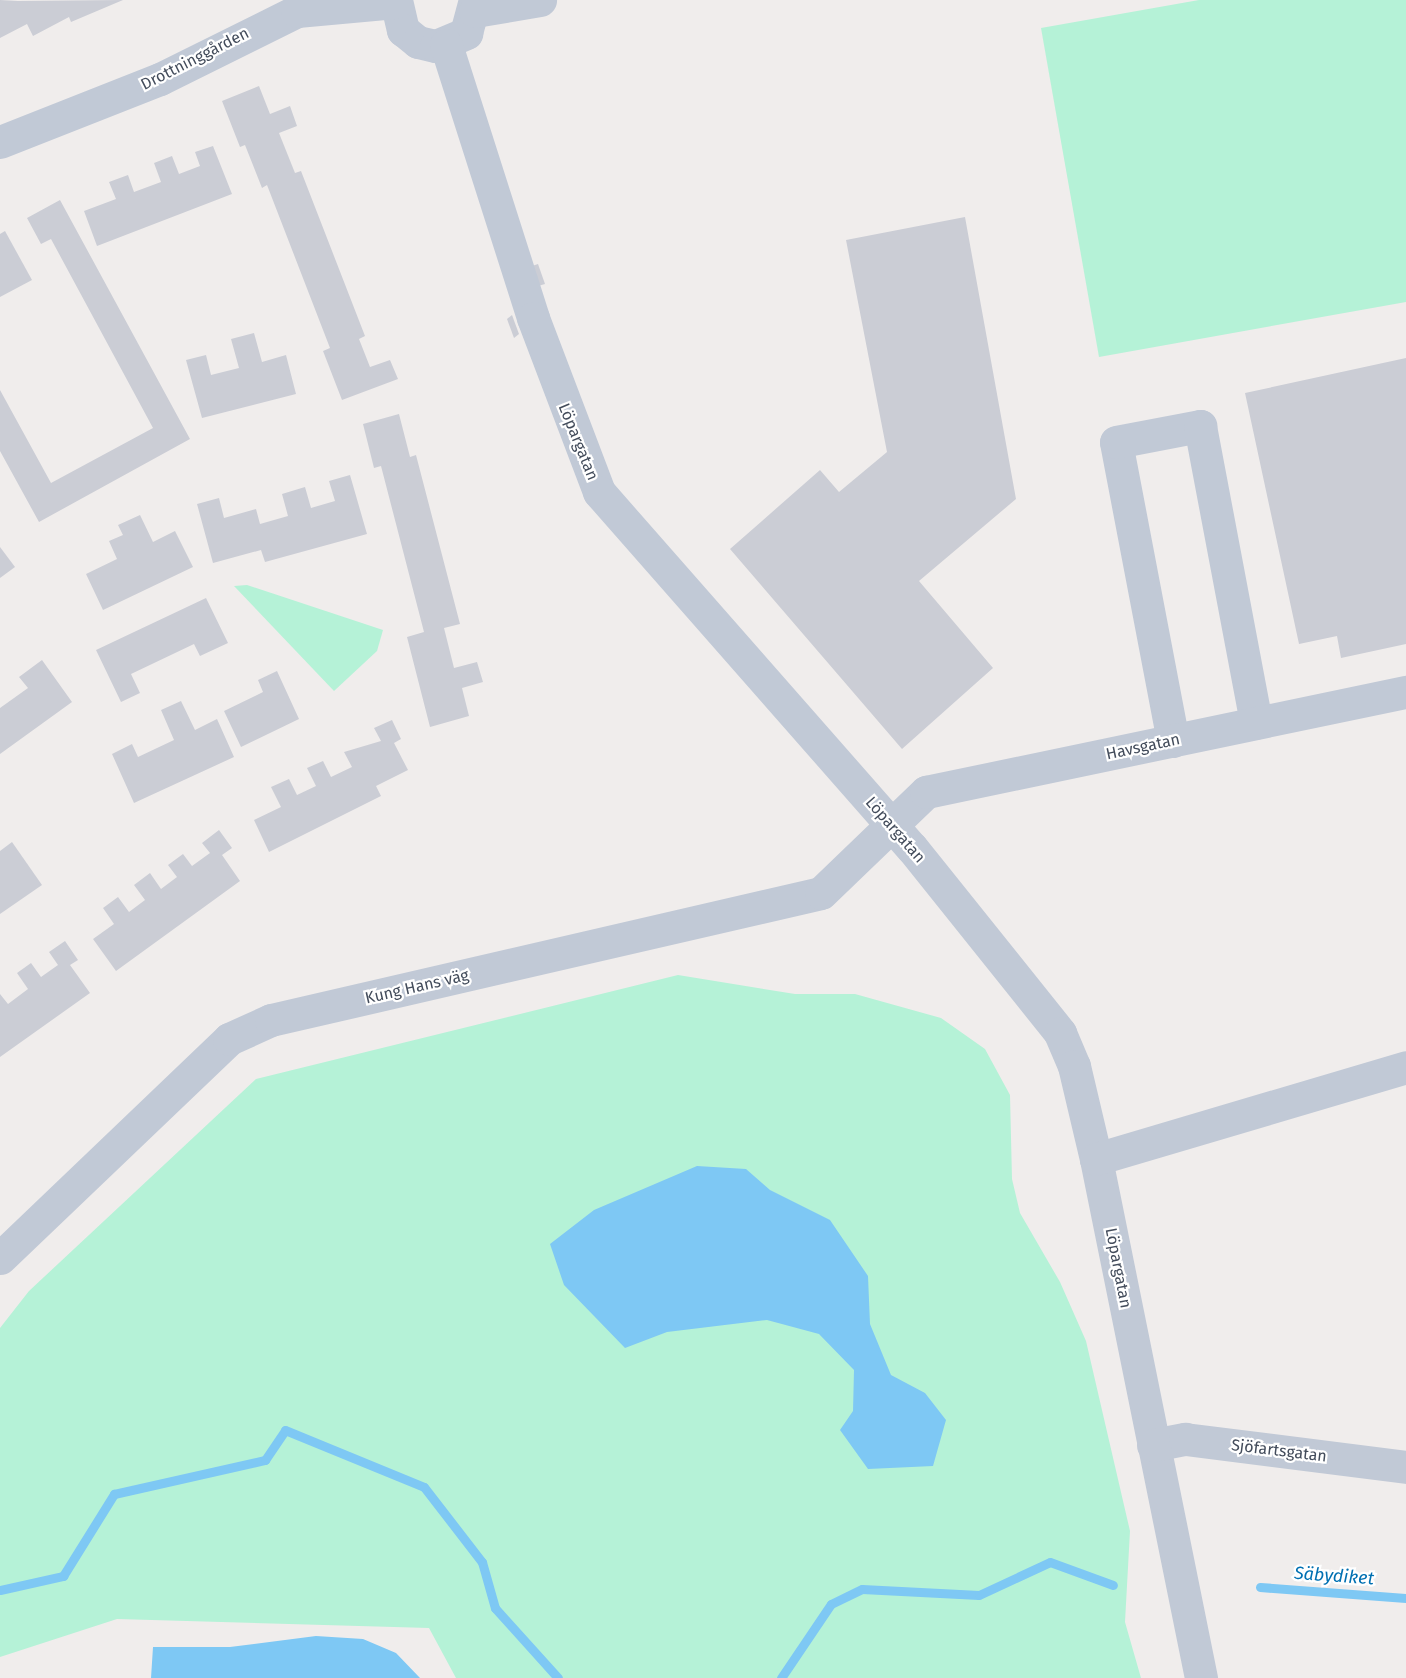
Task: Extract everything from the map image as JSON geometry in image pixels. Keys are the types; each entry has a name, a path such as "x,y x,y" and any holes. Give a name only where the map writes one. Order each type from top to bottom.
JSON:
{"street":[{"path":"396,1 398,21 410,36 426,45 446,45 466,33 475,6 540,0"},
{"name":"Drottninggården","path":"0,142 160,79 297,11 396,1"},
{"name":"Löpargatan","path":"446,45 589,474 891,824 1060,1033 1074,1066 1096,1159 1201,1678"},
{"path":"1173,741 1116,442 1200,426 1256,723"},
{"name":"Havsgatan","path":"891,824 926,792 1406,692"},
{"name":"Kung Hans väg","path":"0,1258 230,1039 271,1020 821,893 891,824"},
{"path":"1096,1159 1406,1067"},
{"name":"Sjöfartsgatan","path":"1153,1445 1185,1439 1406,1467"}],"green space":[{"path":"1199,0 1406,0 1406,302 1099,357 1041,28"},
{"path":"247,585 383,630 377,651 334,691 234,586"},
{"path":"678,975 795,994 855,994 941,1018 985,1049 1010,1095 1012,1179 1020,1213 1060,1282 1086,1341 1130,1531 1125,1622 1141,1678 456,1678 429,1628 117,1619 0,1657 0,1328 29,1291 256,1079"}],"water":[{"path":"697,1166 746,1169 770,1190 830,1220 868,1276 870,1324 891,1375 925,1393 946,1420 933,1466 868,1469 840,1430 853,1411 854,1370 819,1334 767,1320 667,1332 625,1348 564,1285 550,1244 594,1210"},
{"path":"316,1636 363,1639 396,1653 420,1678 151,1678 153,1647 230,1647"}],"building":[{"path":"0,0 123,0 71,22 69,17 33,36 27,24 0,38"},
{"path":"259,86 270,114 290,106 297,126 279,133 295,173 301,171 365,336 359,339 370,367 390,360 398,379 342,400 323,351 330,348 267,185 262,188 245,145 240,147 222,101"},
{"path":"213,146 232,194 97,246 84,211 116,199 109,182 128,175 134,192 161,182 154,163 172,156 179,174 200,166 195,152"},
{"path":"60,200 190,439 39,522 0,451 0,390 51,483 153,428 51,239 41,244 27,218"},
{"path":"965,217 1016,499 919,581 993,668 902,749 730,549 820,470 839,492 887,452 846,240"},
{"path":"5,231 32,280 0,297 0,234"},
{"path":"538,264 545,284 538,286 532,266"},
{"path":"512,315 519,334 514,338 507,319"},
{"path":"254,333 262,362 286,355 296,394 202,418 186,360 206,355 211,375 239,368 231,339"},
{"path":"1406,358 1406,644 1341,658 1337,636 1299,644 1245,393"},
{"path":"399,414 410,457 416,455 460,624 444,628 454,668 477,662 483,682 462,688 469,716 430,727 407,637 424,632 381,466 374,468 363,424"},
{"path":"350,475 367,534 265,562 261,550 213,563 197,504 219,498 224,518 256,509 260,524 288,516 282,494 305,487 311,508 335,501 329,481"},
{"path":"140,515 153,542 175,531 193,567 103,610 86,574 117,559 109,541 123,535 118,525"},
{"path":"0,547 15,567 0,578"},
{"path":"206,598 228,643 200,656 194,644 131,674 140,693 121,702 96,650"},
{"path":"42,660 72,702 0,754 0,708 28,688 19,677"},
{"path":"277,671 299,719 241,747 224,711 263,692 258,680"},
{"path":"181,701 195,730 217,719 234,757 134,803 112,754 132,744 138,757 174,740 161,710"},
{"path":"392,720 401,739 394,743 408,770 376,786 381,796 269,852 254,820 281,807 271,787 289,779 297,795 316,786 307,768 323,761 331,777 352,767 344,752 381,741 374,728"},
{"path":"219,830 232,848 222,855 240,881 116,971 93,939 114,924 103,908 118,897 129,912 145,900 134,885 150,873 161,889 177,877 168,865 183,854 192,866 210,853 202,843"},
{"path":"12,842 42,885 0,914 0,851"},
{"path":"65,941 78,960 70,965 90,993 0,1057 0,994 8,1004 28,989 17,973 31,963 41,977 58,965 49,952"}],"waterway":[{"path":"0,1590 63,1576 114,1494 265,1460 285,1430 424,1487 482,1562 495,1608 558,1678"},
{"path":"781,1678 831,1604 862,1589 979,1595 1050,1562 1113,1585"},
{"name":"Säbydiket","path":"1260,1587 1406,1598"}]}
